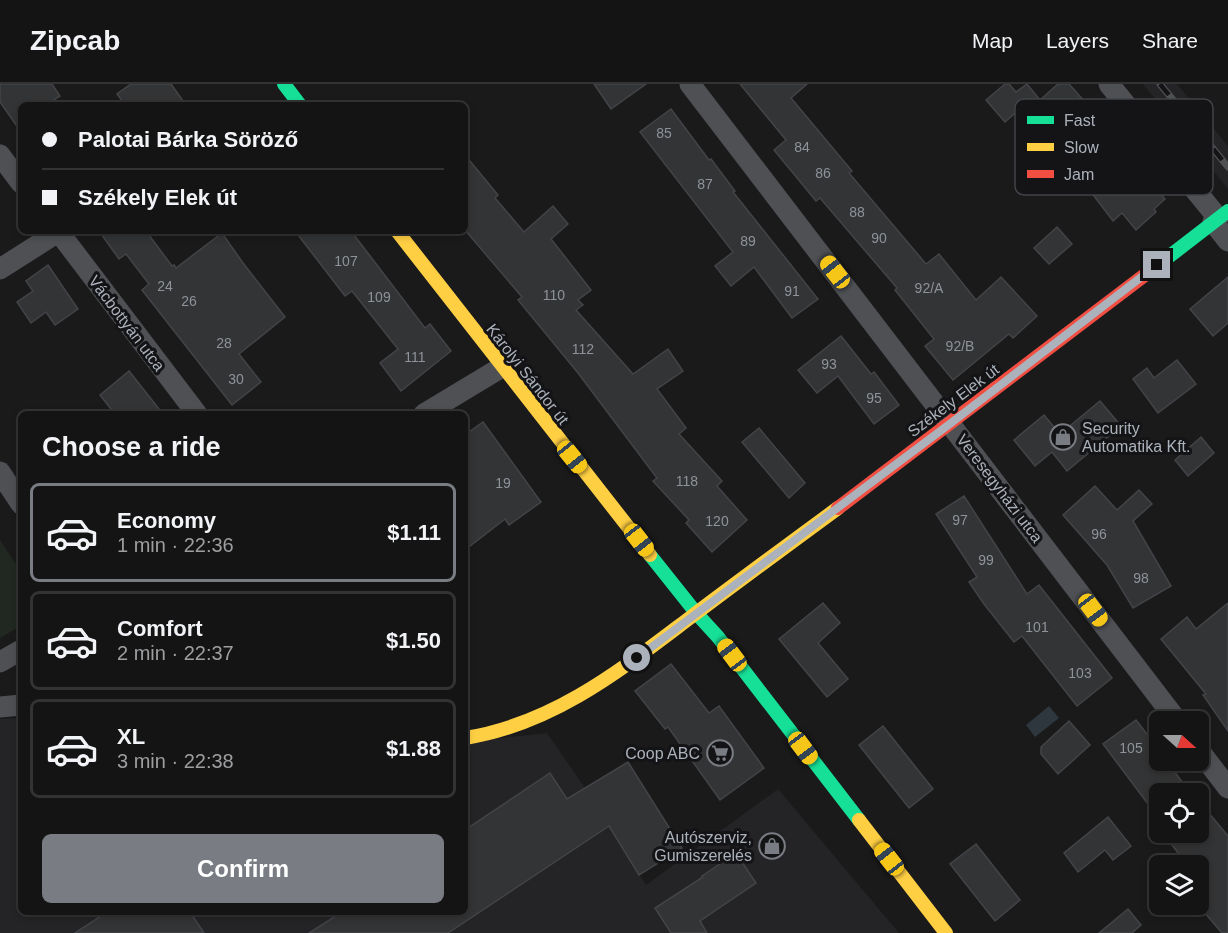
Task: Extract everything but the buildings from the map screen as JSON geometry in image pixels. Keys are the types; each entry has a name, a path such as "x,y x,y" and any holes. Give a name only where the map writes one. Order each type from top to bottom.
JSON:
{"street":[{"path":"284,84 298,102"},
{"name":"Veresegyházi utca","path":"690,84 1170,711"},
{"path":"1109,84 1122,99"},
{"path":"0,155 18,179"},
{"path":"1202,195 1220,217 1228,241"},
{"name":"Székely Elek út","path":"468,737 494,733 537,719 561,708 608,679 951,423 1220,217"},
{"path":"0,269 53,234"},
{"name":"Vácbottyán utca","path":"60,234 195,411"},
{"name":"Károlyi Sándor út","path":"399,234 502,368 697,614 718,637 946,933"},
{"path":"429,411 502,368"},
{"path":"0,472 18,499"},
{"path":"0,662 18,652"},
{"path":"0,707 18,705"},
{"path":"1209,763 1228,788"}],"shaded area":[{"path":"1143,84 1177,84 1189,99 1155,99"},
{"path":"1213,128 1228,146 1228,189 1213,170"},
{"path":"0,540 18,567 18,628 0,638"},
{"path":"1049,706 1059,718 1035,737 1026,725"},
{"path":"18,718 18,915 468,915 468,742 547,733 585,788 646,885 778,789 899,933 0,933 0,719"}],"railway":[{"path":"1160,84 1172,99"},
{"path":"1213,149 1228,167"}],"traffic: fast":[{"path":"284,84 298,102"},
{"path":"1158,265 1228,211"},
{"path":"650,555 718,637 859,820"}],"traffic: slow":[{"path":"399,234 650,555"},
{"path":"468,737 497,731 528,720 586,692 639,656 838,508"},
{"path":"859,820 946,933"}],"traffic: jam":[{"path":"838,508 1158,265"}],"place":[{"name":"Security Automatika Kft.","path":"1063,437"},
{"name":"Coop ABC","path":"720,753"},
{"name":"Autószerviz, Gumiszerelés","path":"772,846"}],"route":[{"path":"637,658 740,583 1157,265"}]}
